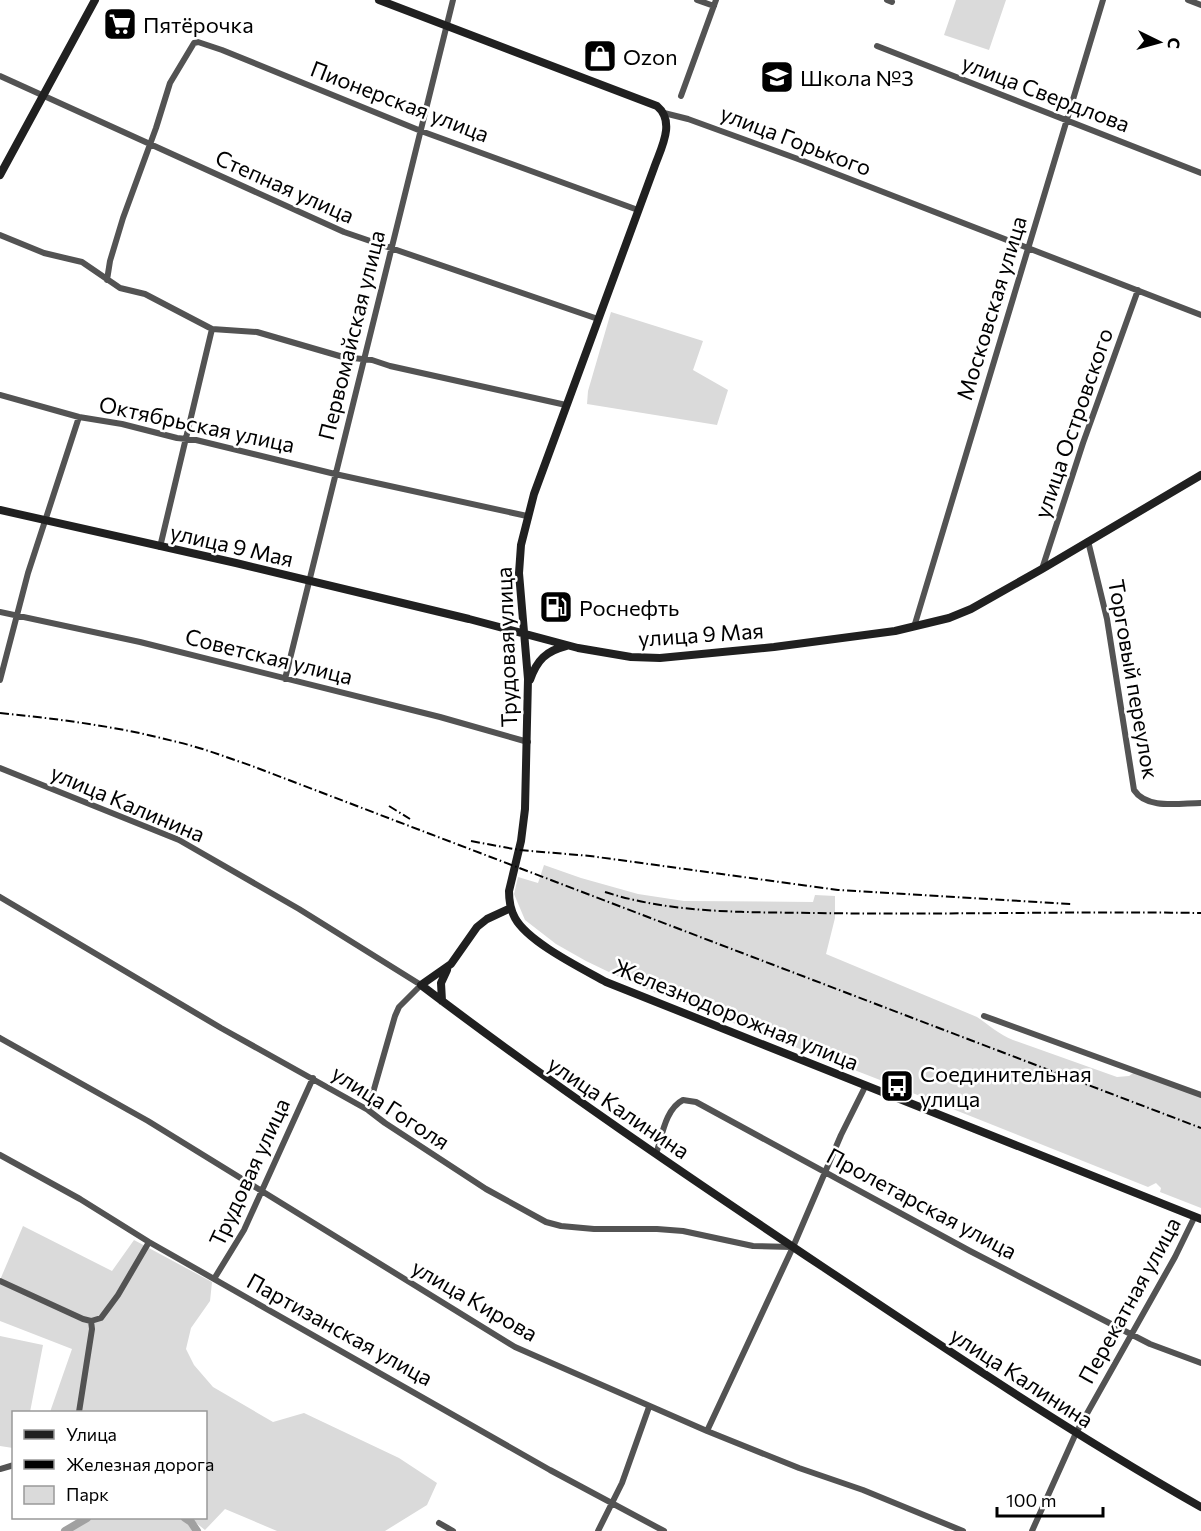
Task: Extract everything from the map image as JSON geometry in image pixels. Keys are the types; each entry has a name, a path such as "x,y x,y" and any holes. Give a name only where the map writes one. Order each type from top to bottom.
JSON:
{"street":[{"path":"0,175 95,0"},
{"name":"улица Горького","path":"379,0 657,106 664,113 688,118 798,159 1201,315"},
{"name":"Первомайская улица","path":"285,679 453,0"},
{"path":"681,96 715,3 697,0"},
{"name":"Московская улица","path":"914,627 1103,0"},
{"path":"1188,0 1201,5"},
{"name":"Пионерская улица","path":"149,145 165,105 170,83 194,43 203,42 421,131 638,210"},
{"name":"улица Свердлова","path":"877,46 1201,173"},
{"name":"Степная улица","path":"0,76 326,225 598,319"},
{"name":"Трудовая улица","path":"511,908 509,891 521,841 525,809 528,742 528,689 519,573 521,545 527,516 664,137 667,126 664,113"},
{"path":"107,280 110,261 123,218 149,145"},
{"path":"0,235 44,253 82,262 120,288 146,294 212,329 257,332 344,357 372,360 566,405"},
{"name":"улица Островского","path":"1042,569 1083,443 1138,290"},
{"path":"160,547 212,329"},
{"name":"Октябрьская улица","path":"0,395 79,417 122,424 527,516"},
{"path":"0,680 28,573 47,521 79,417"},
{"name":"улица 9 Мая","path":"0,510 236,563 567,645 631,657 660,658 774,647 914,627 949,618 971,609 1042,569 1201,475"},
{"name":"Торговый переулок","path":"1088,542 1107,619 1134,790 1141,798 1153,802 1201,803"},
{"name":"Советская улица","path":"0,612 140,642 440,717 528,742"},
{"path":"528,689 536,665 543,655 567,645"},
{"name":"улица Калинина","path":"0,768 178,840 299,909 421,985 523,1062 793,1247 1076,1433 1201,1507"},
{"name":"улица Гоголя","path":"0,897 221,1028 368,1110 486,1189 546,1222 594,1229 683,1231 753,1246 793,1247"},
{"path":"442,1001 441,982 477,927 487,919 511,908"},
{"name":"Железнодорожная улица","path":"511,908 515,918 530,935 606,982 1198,1217"},
{"path":"368,1110 399,1007 421,985 451,964"},
{"path":"984,1016 1201,1095"},
{"name":"улица Кирова","path":"0,1038 148,1121 515,1347 707,1431 963,1531"},
{"name":"Трудовая улица","path":"214,1279 244,1230 313,1078"},
{"path":"707,1431 793,1247 841,1135 866,1085"},
{"name":"Пролетарская улица","path":"656,1154 672,1110 679,1102 689,1100 825,1171 970,1251 1150,1344 1201,1363"},
{"name":"Партизанская улица","path":"0,1155 612,1505 664,1531"},
{"name":"Перекатная улица","path":"1032,1531 1076,1433 1198,1217"},
{"path":"0,1281 49,1305 91,1321 101,1318 118,1295 149,1242"},
{"path":"79,1411 92,1329 91,1321"},
{"path":"598,1531 622,1483 649,1407"},
{"path":"439,1523 453,1531"}],"green space":[{"path":"956,0 1006,0 989,50 944,35"},
{"path":"611,312 703,341 693,370 728,390 717,425 587,404 588,391"},
{"path":"544,865 638,894 684,901 813,902 815,895 835,896 835,918 826,954 977,1017 1013,1040 1117,1077 1129,1076 1136,1071 1201,1095 1201,1208 1160,1192 1161,1188 1156,1183 1148,1187 910,1092 904,1080 893,1085 638,986 586,961 556,944 525,920 514,894 518,877 538,883"},
{"path":"23,1226 112,1271 134,1240 212,1282 210,1301 191,1328 186,1349 194,1365 213,1387 273,1422 304,1413 399,1458 437,1483 427,1505 385,1531 277,1531 225,1509 205,1530 191,1519 207,1519 207,1411 50,1411 72,1349 0,1321 0,1280"},
{"path":"0,1336 43,1345 30,1411 12,1411 12,1448 0,1446"},
{"path":"85,1519 186,1519 197,1531 65,1531"}],"waterway":[{"path":"65,1531 85,1519"},
{"path":"186,1519 197,1531"}],"railway":[{"path":"0,713 130,731 183,743 252,766 1201,1128"},
{"path":"389,806 410,819"},
{"path":"471,841 519,850 590,856 838,890 1071,904"},
{"path":"605,892 657,904 737,912 1201,913"}],"place":[{"name":"Пятёрочка","path":"120,24"},
{"name":"Ozon","path":"600,56"},
{"name":"Школа №3","path":"777,77"},
{"name":"Роснефть","path":"556,607"},
{"name":"Соединительная улица","path":"897,1086"}]}
